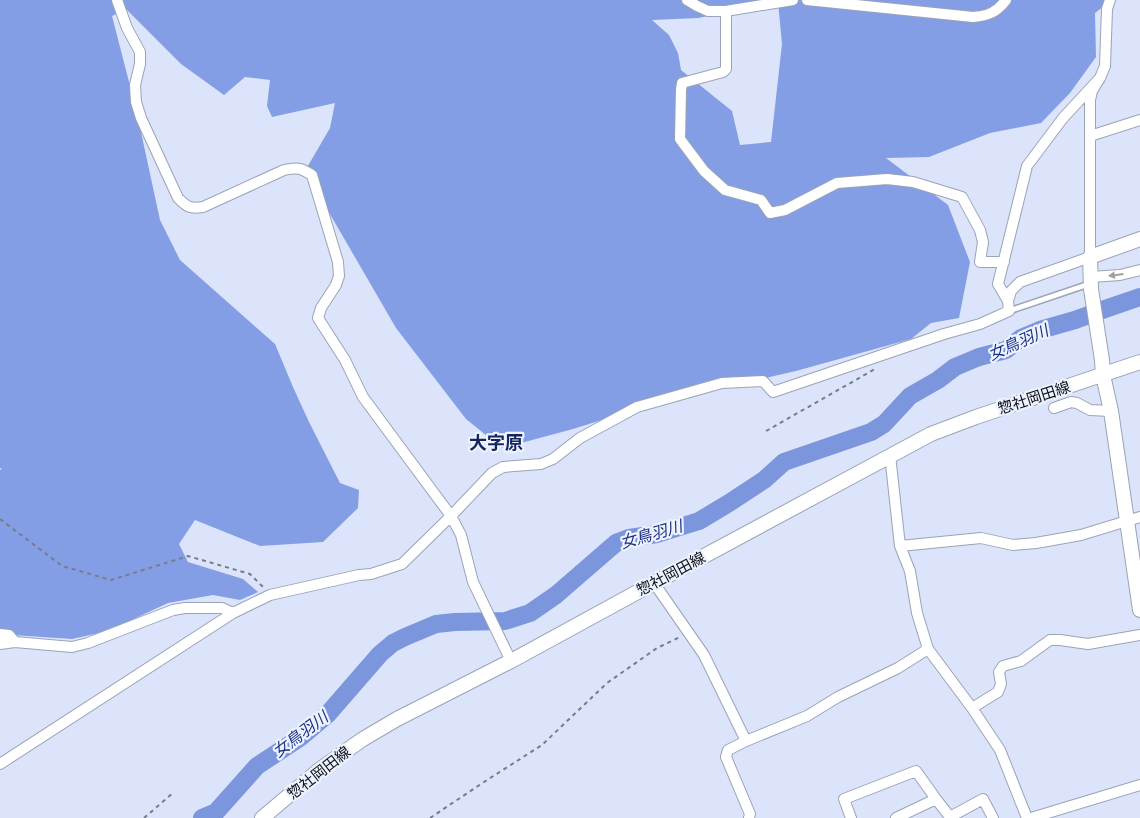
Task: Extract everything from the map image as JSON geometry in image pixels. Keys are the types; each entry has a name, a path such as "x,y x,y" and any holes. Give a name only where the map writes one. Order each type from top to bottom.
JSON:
{"main road":[{"path":"1140,238 1090,257 1091,283 1104,375 1134,519 1140,610"},
{"name":"惣社岡田線","path":"262,818 320,770 362,739 509,657 654,583 890,455 931,434 976,416 1140,362"}],"street":[{"path":"117,0 127,28 140,52 140,64 135,85 136,102 141,118 178,198 187,206 194,208 203,206 284,170 302,169 312,175 338,262 339,276 336,285 321,308 318,318 345,360 363,397 451,516 461,535 473,582 509,657"},
{"path":"687,0 708,11 726,11 793,0"},
{"path":"807,0 973,17 993,12 1006,0"},
{"path":"0,764 233,613 270,595 371,574 402,564 492,473 502,467 541,464 553,459 580,438 637,407 722,383 763,381 773,392 883,354 980,324 1008,306 1011,291 1020,282 1090,257 1090,100 1092,91 1105,66 1110,0"},
{"path":"726,11 726,69 722,72 682,84 680,139 704,171 724,190 761,200 770,213 785,210 837,183 887,179 913,182 962,197 980,230 983,242 980,262 1004,262"},
{"path":"1008,306 998,284 1027,166 1063,118 1100,78"},
{"path":"1090,136 1140,120"},
{"path":"1091,283 1140,270"},
{"path":"1054,408 1071,402 1090,410 1111,411"},
{"path":"890,455 900,546 910,571 917,613 928,649 972,708 1000,750 1027,818"},
{"path":"900,546 981,538 1013,545 1036,543 1081,535 1134,519"},
{"path":"654,583 704,655 746,741"},
{"path":"0,644 15,642 72,646 88,642 173,610 185,608 222,608 233,613"},
{"path":"0,634 9,635 15,642"},
{"path":"972,708 998,692 1001,684 999,672 1003,666 1021,661 1050,640 1088,644 1140,635"},
{"path":"749,818 750,814 726,757 728,750 807,716 838,697 898,668 928,649"},
{"path":"851,818 844,799 916,771 950,816 983,799 993,818"},
{"path":"1031,818 1140,784"},
{"path":"896,818 936,798"}],"lane":[{"path":"1008,306 1091,283"}],"path":[{"path":"766,431 874,369 883,354"},
{"path":"0,519 62,566 111,580 188,556 250,574 270,595"},
{"path":"430,818 542,746 607,683 657,648 689,633"},
{"path":"144,818 174,792"}],"shaded area":[{"path":"0,0 1112,0 1095,13 1096,57 1070,93 1041,123 990,133 929,157 886,158 948,205 970,262 959,318 931,323 911,339 796,371 659,402 573,429 502,448 466,419 396,328 305,171 330,128 335,103 272,117 267,106 270,80 245,77 224,95 181,64 126,9 112,16 136,109 160,220 180,260 275,344 309,422 340,483 359,490 358,508 323,542 260,546 195,520 179,544 188,562 243,579 258,592 240,600 213,595 168,603 108,631 72,639 13,635 0,636 0,470 2,469 0,468","holes":["778,2 782,44 771,142 740,145 732,111 681,70 678,53 669,35 652,20 698,18"]}],"waterway":[{"name":"女鳥羽川","path":"202,818 216,812 257,766 301,737 327,715 380,654 393,643 436,624 505,621 530,613 556,595 616,543 629,538 657,534 699,521 764,480 784,462 871,432 884,424 910,396 938,380 955,367 979,357 1006,350 1021,338 1040,330 1140,297"}],"district":[{"name":"大字原","path":"496,443"}]}
